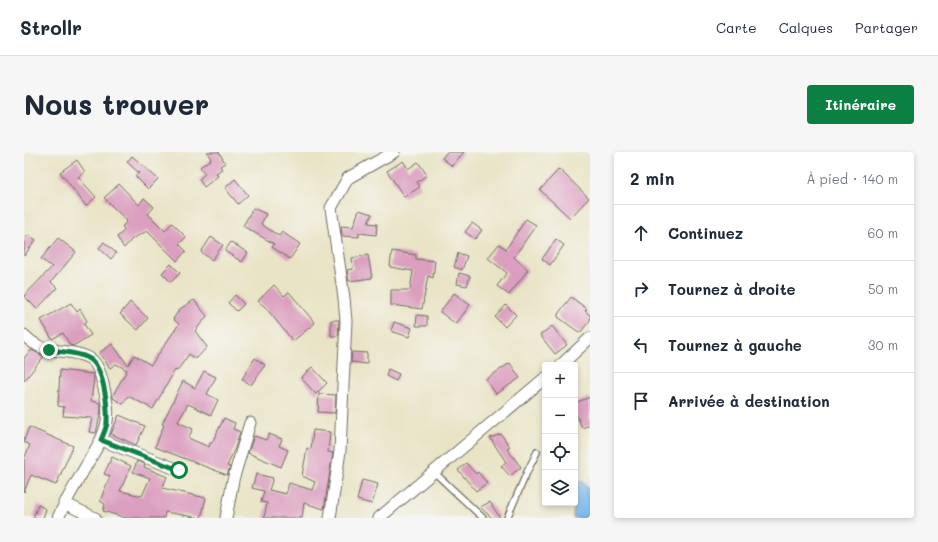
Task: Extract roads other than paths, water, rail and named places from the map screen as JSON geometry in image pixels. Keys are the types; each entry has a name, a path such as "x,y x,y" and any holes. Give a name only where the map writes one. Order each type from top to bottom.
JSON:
{"street":[{"path":"330,518 340,451 346,321 331,208 348,178 394,152"},
{"path":"24,335 32,343 49,350 76,354 89,358 95,363 102,377 108,408 107,425 101,440 64,503 58,518"},
{"path":"564,362 590,338"},
{"path":"379,518 542,381"},
{"path":"226,518 233,480 250,423"},
{"path":"101,440 179,470"},
{"path":"64,503 95,518"}],"lane":[{"path":"507,518 526,472 537,452"},
{"path":"434,472 483,518"}],"water":[{"path":"582,481 590,489 590,518 573,518 574,506 578,506 578,483"}]}
